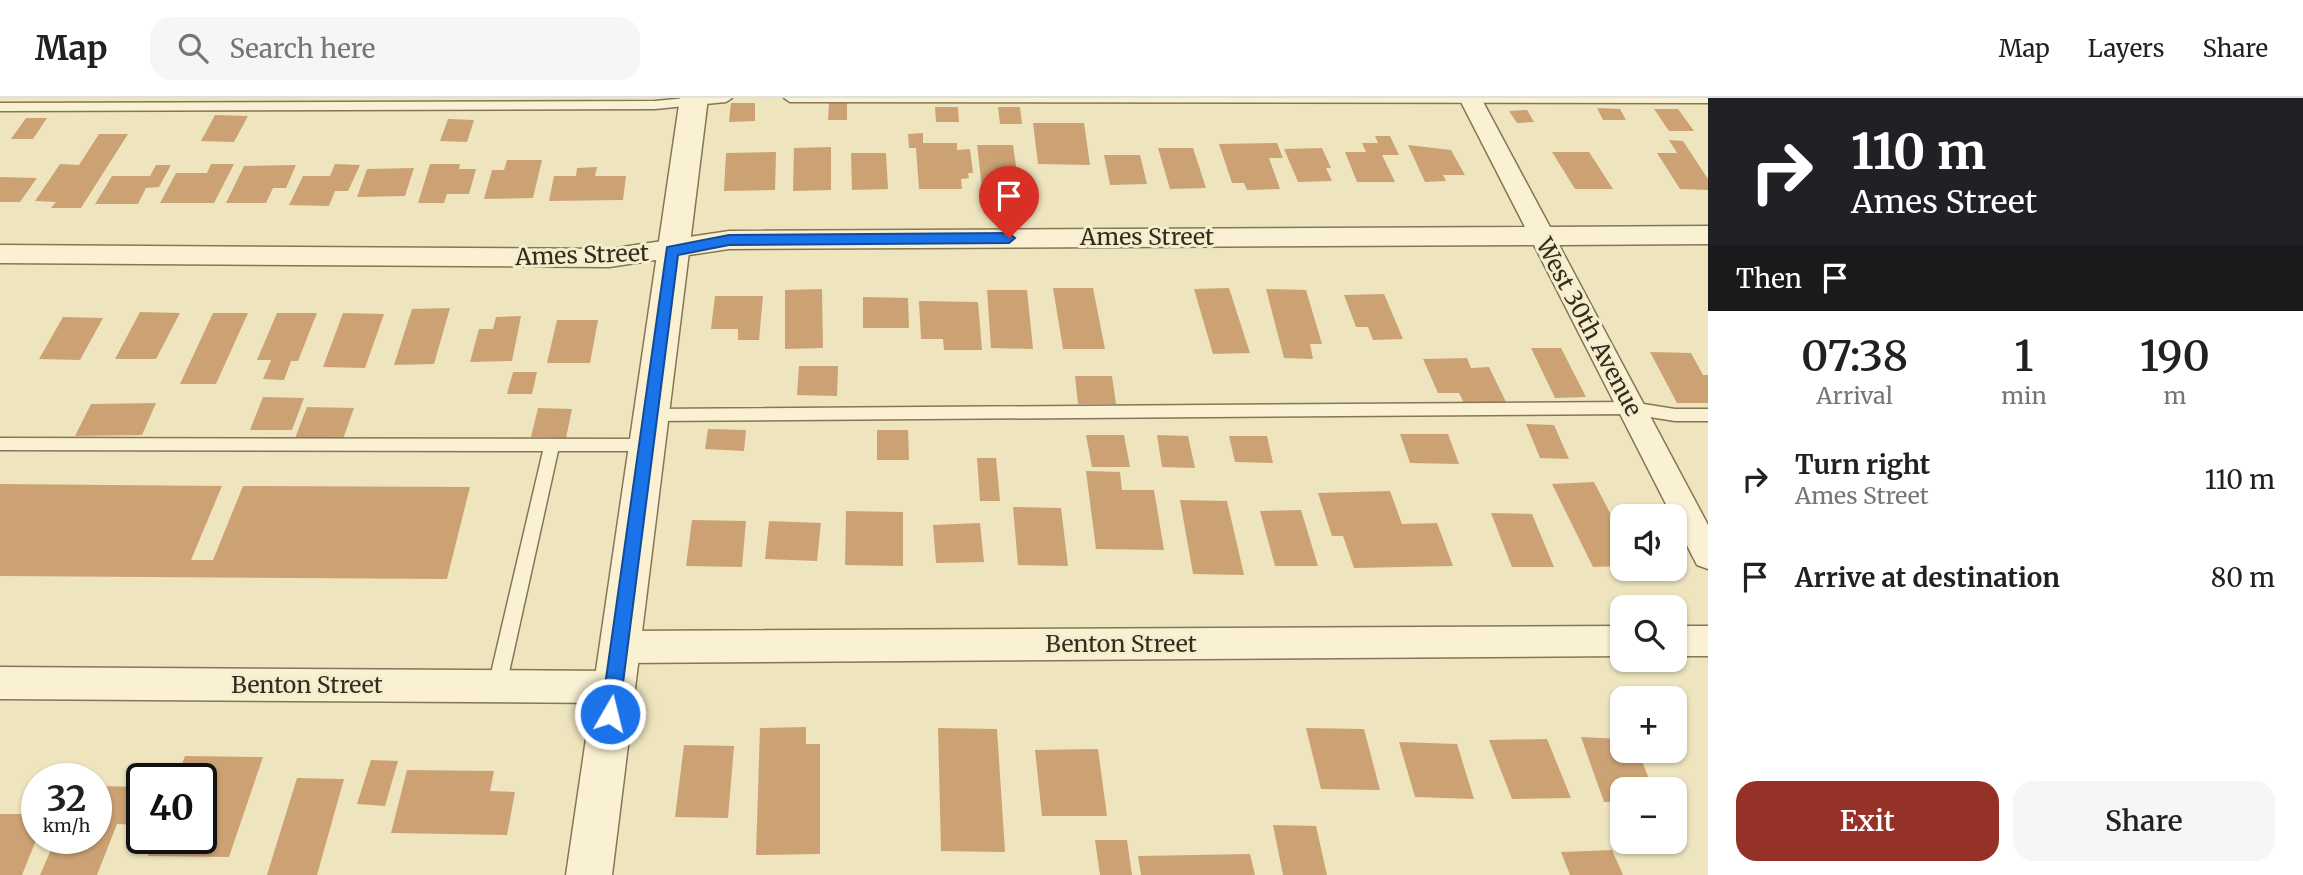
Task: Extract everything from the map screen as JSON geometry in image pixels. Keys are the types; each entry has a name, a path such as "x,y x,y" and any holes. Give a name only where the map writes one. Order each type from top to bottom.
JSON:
{"street":[{"path":"589,875 671,251 704,99"},
{"name":"West 30th Avenue","path":"1470,99 1708,555"},
{"name":"Ames Street","path":"0,254 609,258 671,251 729,240 1708,235"},
{"name":"Benton Street","path":"619,646 1610,641"},
{"path":"1687,641 1708,641"},
{"name":"Benton Street","path":"0,683 613,687"}],"lane":[{"path":"790,98 1708,99"},
{"path":"0,107 704,99"},
{"path":"0,444 552,444 648,430 1631,408 1675,415 1708,415"},
{"path":"497,686 552,444"}],"building":[{"path":"731,103 755,103 755,121 729,122"},
{"path":"829,103 847,103 847,120 828,120"},
{"path":"935,107 958,107 959,122 936,122"},
{"path":"998,107 1020,107 1022,124 1000,124"},
{"path":"1597,108 1620,109 1626,120 1603,120"},
{"path":"1654,109 1678,109 1694,131 1669,131"},
{"path":"1527,110 1534,122 1517,123 1509,111"},
{"path":"215,115 248,116 234,142 201,141"},
{"path":"26,118 47,118 33,139 11,139"},
{"path":"448,119 474,120 467,142 440,141"},
{"path":"1033,123 1084,123 1090,165 1038,164"},
{"path":"923,133 923,143 957,143 957,150 970,149 973,173 968,173 969,178 961,179 962,189 919,189 916,148 909,148 908,134"},
{"path":"99,134 128,134 81,208 51,208 56,202 35,201 60,164 79,165"},
{"path":"1375,136 1390,136 1399,155 1382,155 1395,182 1357,182 1345,152 1366,152 1362,143 1378,143"},
{"path":"1669,140 1683,141 1708,179 1708,190 1680,189 1657,153 1677,153"},
{"path":"1277,143 1283,158 1269,158 1280,189 1247,190 1244,183 1232,183 1219,144"},
{"path":"977,145 1013,145 1019,186 982,187"},
{"path":"1408,145 1451,150 1465,175 1443,175 1446,181 1425,182"},
{"path":"831,147 831,190 793,191 794,148"},
{"path":"1158,148 1193,148 1206,188 1170,189"},
{"path":"1322,148 1331,168 1326,168 1332,181 1298,182 1284,149"},
{"path":"776,152 775,190 724,191 726,153"},
{"path":"1552,152 1589,152 1613,189 1575,189"},
{"path":"851,153 886,153 888,189 852,190"},
{"path":"1104,155 1140,155 1147,184 1110,185"},
{"path":"507,160 542,160 533,198 484,199 492,170 504,170"},
{"path":"211,164 234,164 214,203 160,203 176,173 207,173"},
{"path":"335,164 360,165 348,191 335,191 329,206 289,205 303,176 330,176"},
{"path":"430,164 460,164 459,169 476,169 469,194 447,194 444,203 418,203"},
{"path":"156,165 171,165 159,187 146,188 138,204 95,204 112,176 150,176"},
{"path":"296,165 286,188 273,188 266,203 226,203 244,166"},
{"path":"597,167 595,176 626,176 623,200 549,201 554,176 576,176 577,168"},
{"path":"414,168 405,196 357,197 367,169"},
{"path":"0,177 37,178 20,202 0,202"},
{"path":"1053,288 1093,288 1105,349 1063,349"},
{"path":"1229,288 1250,353 1213,354 1194,289"},
{"path":"822,289 823,348 785,349 785,290"},
{"path":"1266,289 1306,290 1322,344 1310,344 1313,359 1284,358"},
{"path":"987,290 1027,290 1033,349 991,348"},
{"path":"1384,294 1403,339 1373,340 1368,327 1356,327 1344,295"},
{"path":"715,296 763,296 759,340 738,340 738,329 711,329"},
{"path":"863,297 908,298 909,328 863,328"},
{"path":"919,301 978,302 982,350 944,350 943,339 921,339"},
{"path":"450,308 434,364 394,365 412,309"},
{"path":"140,312 180,313 156,359 115,359"},
{"path":"213,313 248,313 216,384 180,384"},
{"path":"277,313 317,313 298,361 291,361 284,380 263,379 271,360 257,360"},
{"path":"343,313 384,314 365,368 323,367"},
{"path":"521,316 512,361 470,362 479,329 493,329 496,317"},
{"path":"63,317 103,318 80,360 39,359"},
{"path":"557,320 598,320 590,363 547,363"},
{"path":"1531,348 1561,348 1586,397 1555,398"},
{"path":"1650,352 1691,353 1703,375 1708,375 1708,403 1677,403"},
{"path":"1467,358 1471,368 1489,367 1506,402 1464,403 1459,393 1438,393 1423,359"},
{"path":"799,366 838,366 837,396 797,395"},
{"path":"513,372 537,372 532,394 507,394"},
{"path":"1075,376 1112,376 1116,404 1078,404"},
{"path":"263,397 304,398 292,430 250,430"},
{"path":"156,403 142,435 75,436 91,404"},
{"path":"307,407 354,408 342,442 294,441"},
{"path":"538,408 572,409 566,438 531,437"},
{"path":"1526,424 1554,425 1569,459 1540,458"},
{"path":"708,429 746,430 744,451 705,449"},
{"path":"877,430 908,430 909,460 877,460"},
{"path":"1400,434 1448,434 1459,464 1410,463"},
{"path":"1086,435 1124,435 1130,467 1092,467"},
{"path":"1157,435 1188,436 1195,468 1162,467"},
{"path":"1229,436 1267,436 1273,463 1235,462"},
{"path":"977,458 996,458 1000,501 980,501"},
{"path":"1086,471 1120,472 1122,490 1154,490 1164,550 1096,549"},
{"path":"1594,482 1610,513 1610,566 1593,567 1552,484"},
{"path":"0,484 222,486 191,560 213,560 243,486 470,487 447,579 0,576"},
{"path":"1390,491 1402,524 1437,523 1453,566 1354,568 1343,536 1332,536 1318,493"},
{"path":"1180,500 1227,501 1244,575 1193,574"},
{"path":"1013,507 1061,508 1068,566 1018,565"},
{"path":"1301,510 1318,566 1275,566 1260,511"},
{"path":"846,511 903,512 903,566 845,565"},
{"path":"1491,513 1532,514 1554,567 1512,567"},
{"path":"692,520 746,521 742,567 686,566"},
{"path":"769,521 821,523 817,561 765,559"},
{"path":"980,523 984,562 936,563 933,525"},
{"path":"806,727 806,744 820,744 820,854 756,855 760,728"},
{"path":"938,728 997,729 1005,852 941,851"},
{"path":"1306,728 1364,729 1380,790 1321,789"},
{"path":"1581,737 1610,738 1610,763 1643,763 1648,777 1610,777 1610,802 1604,802"},
{"path":"1547,739 1571,798 1512,799 1489,740"},
{"path":"1399,742 1457,744 1474,799 1415,797"},
{"path":"684,745 734,746 728,818 675,817"},
{"path":"1098,749 1107,816 1042,816 1035,750"},
{"path":"185,756 263,757 229,857 148,856 217,854 217,763 182,763"},
{"path":"371,760 398,761 385,806 357,804"},
{"path":"407,770 494,771 490,791 515,792 507,835 391,833"},
{"path":"297,778 344,779 317,875 267,875"},
{"path":"112,786 126,787 126,824 117,824 112,837"},
{"path":"0,814 21,814 21,854 31,854 22,875 0,875"},
{"path":"1273,825 1316,826 1327,875 1283,875"},
{"path":"1095,840 1127,840 1132,875 1100,875"},
{"path":"1610,850 1623,875 1570,875 1561,852"},
{"path":"49,854 105,854 97,875 40,875"},
{"path":"1250,854 1255,875 1141,875 1138,856"}],"route":[{"path":"610,714 671,251 729,240 1009,238"}]}
